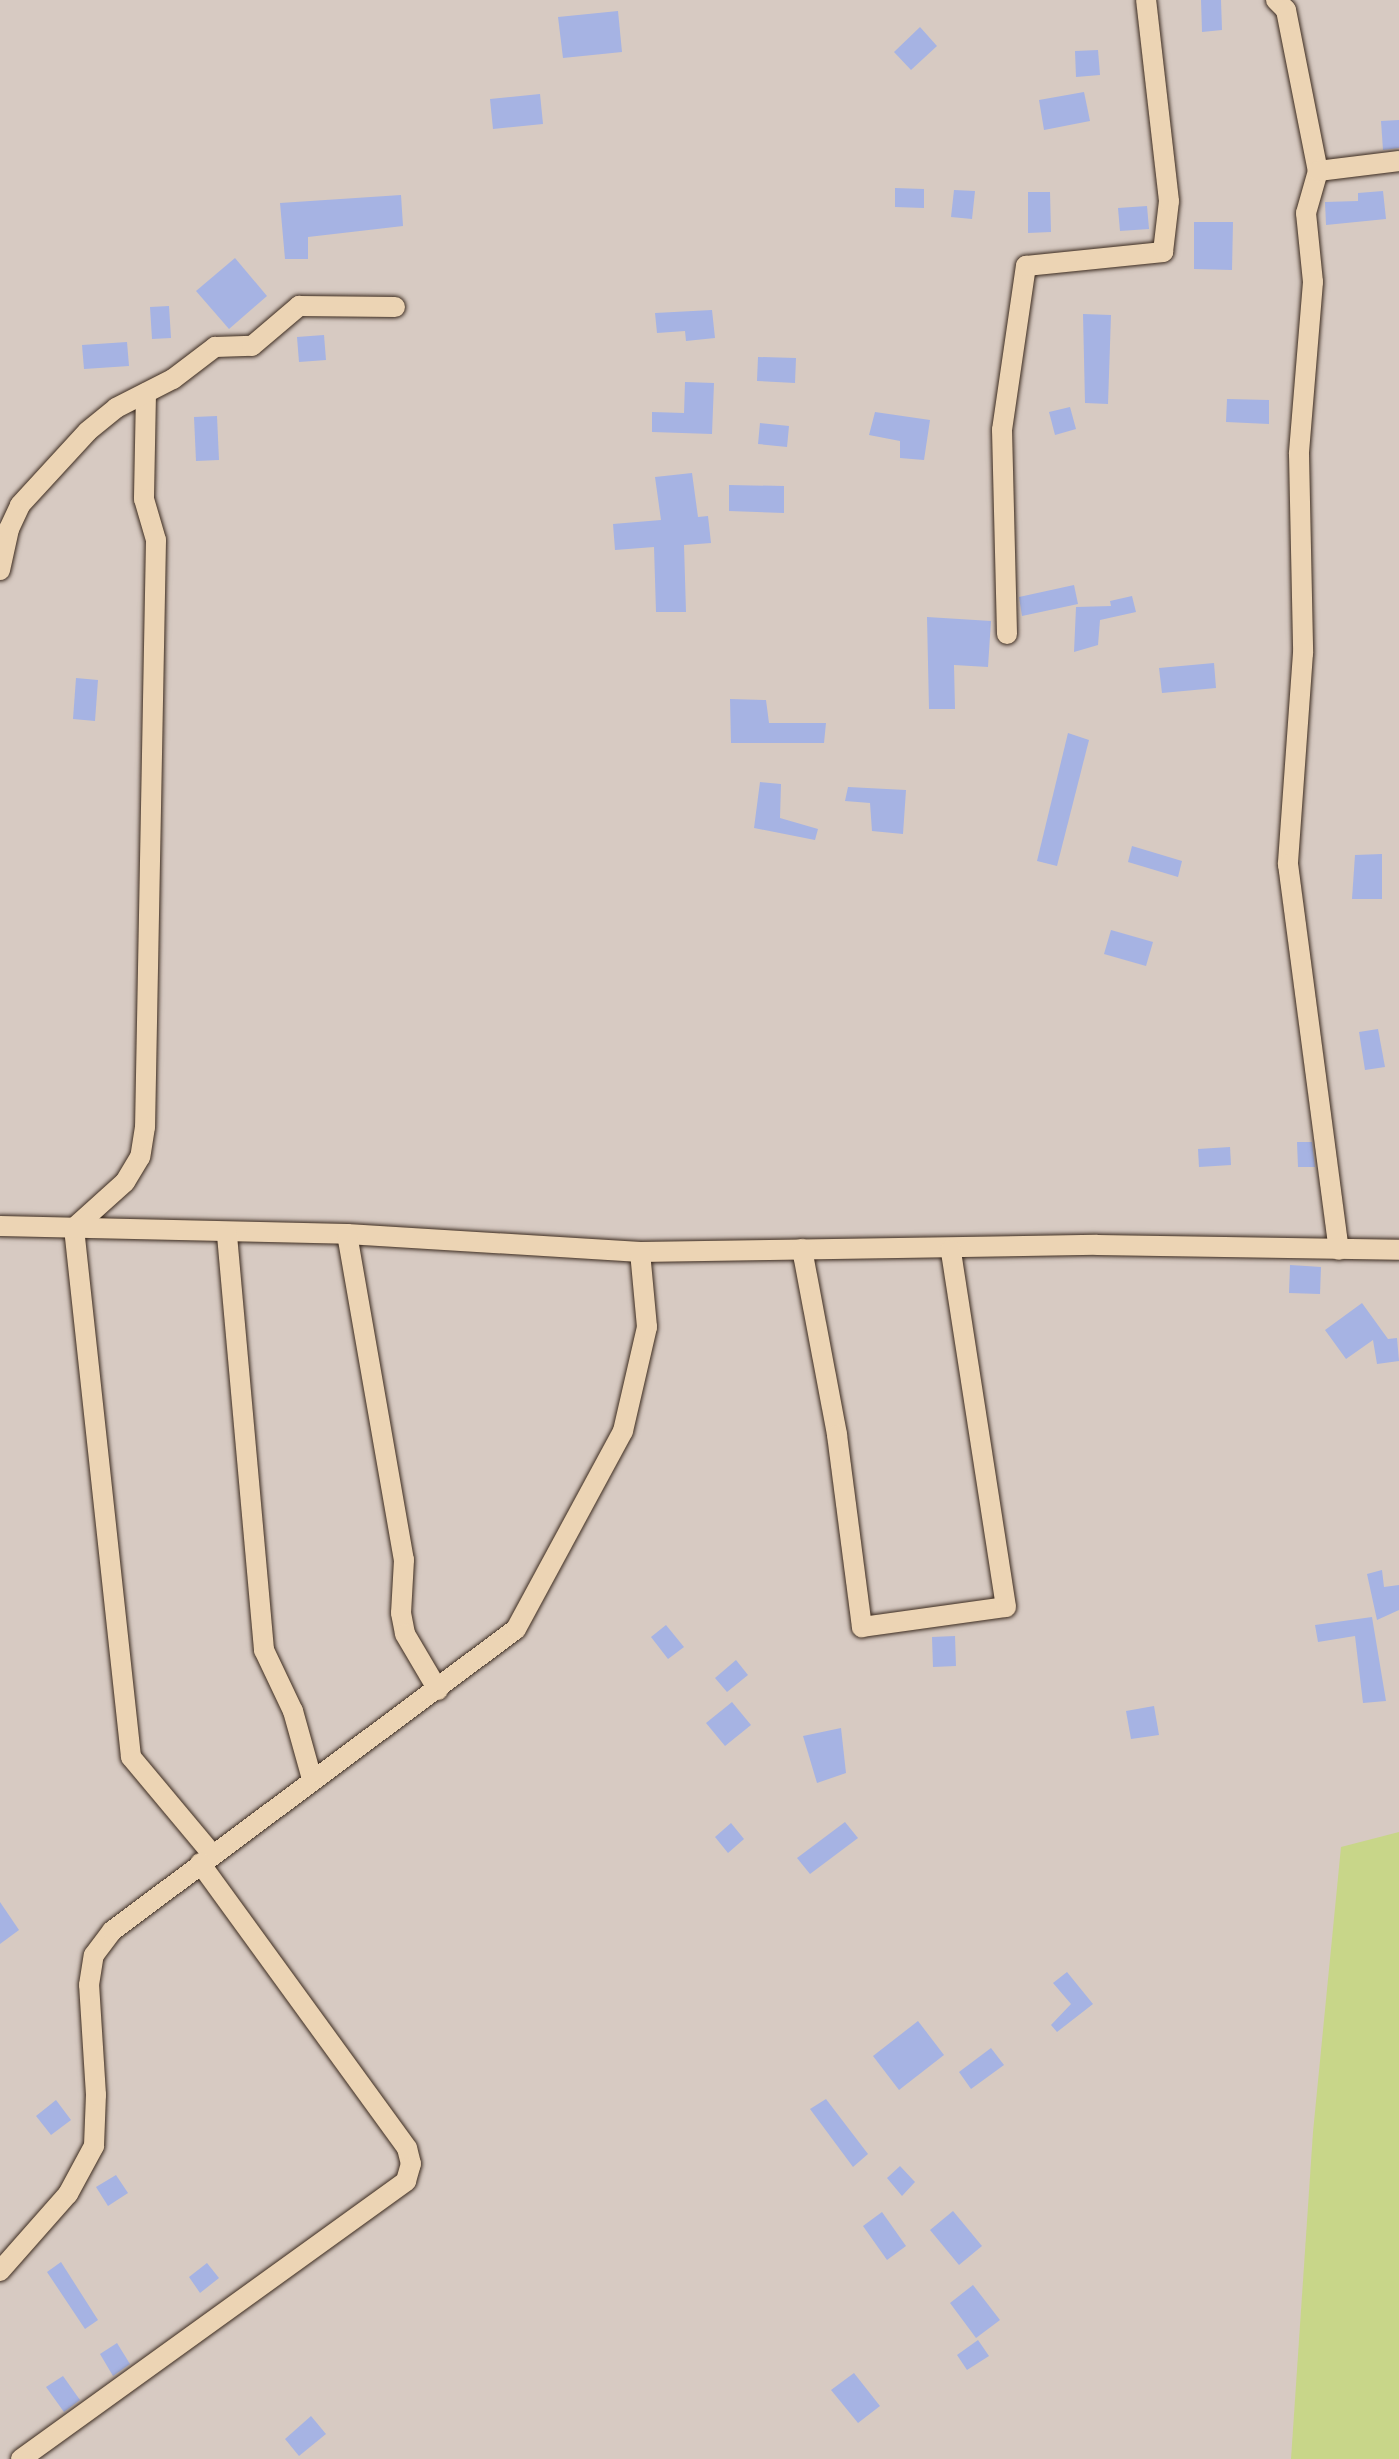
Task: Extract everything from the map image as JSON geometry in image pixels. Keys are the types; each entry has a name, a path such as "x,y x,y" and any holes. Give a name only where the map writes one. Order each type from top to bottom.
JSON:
{"street":[{"path":"1007,634 1002,430 1026,266 1163,252 1169,201 1146,0"},
{"path":"1276,0 1286,10 1318,171 1306,213 1313,282 1299,454 1303,653 1288,864 1339,1250"},
{"path":"1318,171 1399,161"},
{"path":"0,570 9,529 20,505 88,431 215,347 252,346 299,306 395,307"},
{"path":"74,1228 125,1182 140,1157 145,1127 156,540 144,499 146,393"},
{"path":"0,1226 227,1235 347,1234 640,1252 951,1250 1097,1245 1399,1250"},
{"path":"21,2459 406,2181 411,2164 407,2148 206,1858 131,1757 74,1228"},
{"path":"347,1234 404,1560 405,1634 438,1690"},
{"path":"227,1235 264,1650 293,1711 312,1779"},
{"path":"802,1249 837,1435 862,1627 1006,1607 951,1250"},
{"path":"0,2271 68,2194 94,2146 89,1985 94,1955 112,1931 516,1629 623,1431 647,1327 640,1252"}],"green space":[{"path":"1399,1832 1399,2459 1291,2459 1313,2132 1341,1847"}],"building":[{"path":"1201,0 1221,0 1222,30 1202,32"},
{"path":"618,11 622,52 563,58 558,17"},
{"path":"920,27 937,46 911,70 894,52"},
{"path":"1098,50 1100,75 1076,77 1075,51"},
{"path":"1084,92 1090,121 1044,130 1039,100"},
{"path":"540,94 543,124 493,129 490,99"},
{"path":"1399,120 1399,148 1383,150 1381,121"},
{"path":"895,188 924,189 924,208 895,207"},
{"path":"954,190 975,191 972,219 951,217"},
{"path":"1383,191 1386,219 1326,225 1325,202 1358,201 1358,193"},
{"path":"1028,192 1050,192 1051,232 1028,233"},
{"path":"401,195 403,226 308,237 308,259 285,259 280,203"},
{"path":"1147,206 1149,229 1120,231 1118,208"},
{"path":"1194,222 1233,222 1232,270 1194,269"},
{"path":"235,258 267,296 229,329 196,291"},
{"path":"169,306 171,338 152,339 150,307"},
{"path":"712,310 715,338 686,341 685,331 657,333 655,313"},
{"path":"1083,314 1111,315 1108,404 1085,403"},
{"path":"324,335 326,360 299,362 297,337"},
{"path":"127,342 129,366 84,369 82,345"},
{"path":"758,357 796,358 795,383 757,381"},
{"path":"685,382 714,383 712,434 652,432 652,412 684,413"},
{"path":"1227,399 1269,400 1269,424 1226,422"},
{"path":"1070,407 1076,429 1055,435 1049,412"},
{"path":"875,412 930,420 924,460 900,458 900,441 869,435"},
{"path":"217,416 219,460 196,461 194,417"},
{"path":"760,423 789,426 787,447 758,444"},
{"path":"692,473 698,517 708,516 711,543 684,545 686,612 656,612 654,547 615,550 613,524 661,520 655,477"},
{"path":"729,485 784,486 784,513 729,511"},
{"path":"1074,585 1078,604 1022,616 1019,597"},
{"path":"1132,596 1136,612 1100,620 1098,645 1074,652 1076,607 1111,606 1110,601"},
{"path":"927,617 991,621 988,667 954,665 955,709 929,709"},
{"path":"1214,663 1216,688 1162,693 1159,668"},
{"path":"76,678 98,680 95,721 73,719"},
{"path":"730,699 766,700 769,723 826,723 824,743 731,743"},
{"path":"1068,733 1089,740 1057,866 1037,861"},
{"path":"760,782 781,784 780,818 818,829 815,840 754,828"},
{"path":"848,787 906,790 903,834 872,831 870,803 845,801"},
{"path":"1132,846 1182,861 1178,877 1128,862"},
{"path":"1382,854 1382,899 1352,899 1355,855"},
{"path":"1111,930 1153,942 1146,966 1104,954"},
{"path":"1378,1029 1385,1067 1365,1070 1359,1032"},
{"path":"1297,1142 1312,1142 1315,1167 1298,1167"},
{"path":"1230,1147 1231,1165 1199,1167 1198,1149"},
{"path":"1290,1265 1321,1267 1320,1294 1289,1293"},
{"path":"1362,1303 1388,1339 1397,1338 1399,1361 1377,1364 1373,1340 1346,1359 1325,1330"},
{"path":"1382,1570 1384,1587 1399,1585 1399,1610 1377,1620 1367,1574"},
{"path":"1372,1617 1386,1701 1363,1703 1355,1636 1318,1642 1315,1625"},
{"path":"666,1625 684,1647 668,1659 651,1637"},
{"path":"955,1636 956,1666 933,1667 932,1637"},
{"path":"736,1660 748,1675 727,1692 715,1678"},
{"path":"732,1702 751,1725 725,1746 706,1723"},
{"path":"1154,1706 1159,1735 1131,1739 1126,1711"},
{"path":"841,1728 846,1773 817,1783 803,1736"},
{"path":"845,1822 858,1838 810,1874 797,1858"},
{"path":"731,1823 744,1839 728,1853 715,1837"},
{"path":"0,1902 19,1930 0,1944"},
{"path":"1067,1972 1093,2004 1057,2032 1051,2025 1071,2004 1053,1983"},
{"path":"918,2021 944,2055 899,2090 873,2056"},
{"path":"991,2048 1004,2065 971,2089 959,2072"},
{"path":"826,2099 868,2154 853,2167 810,2109"},
{"path":"56,2100 71,2120 51,2135 36,2116"},
{"path":"900,2166 915,2182 902,2196 887,2178"},
{"path":"116,2175 128,2193 108,2206 96,2187"},
{"path":"953,2211 982,2246 959,2265 930,2230"},
{"path":"882,2212 906,2246 887,2260 863,2226"},
{"path":"61,2262 98,2320 85,2329 47,2272"},
{"path":"207,2263 219,2278 200,2293 189,2277"},
{"path":"973,2285 1000,2320 976,2338 950,2303"},
{"path":"978,2340 989,2356 967,2370 957,2355"},
{"path":"117,2343 130,2364 113,2376 100,2354"},
{"path":"854,2373 880,2406 858,2423 831,2390"},
{"path":"63,2376 80,2400 64,2412 46,2387"},
{"path":"311,2416 326,2434 299,2456 285,2439"}]}
